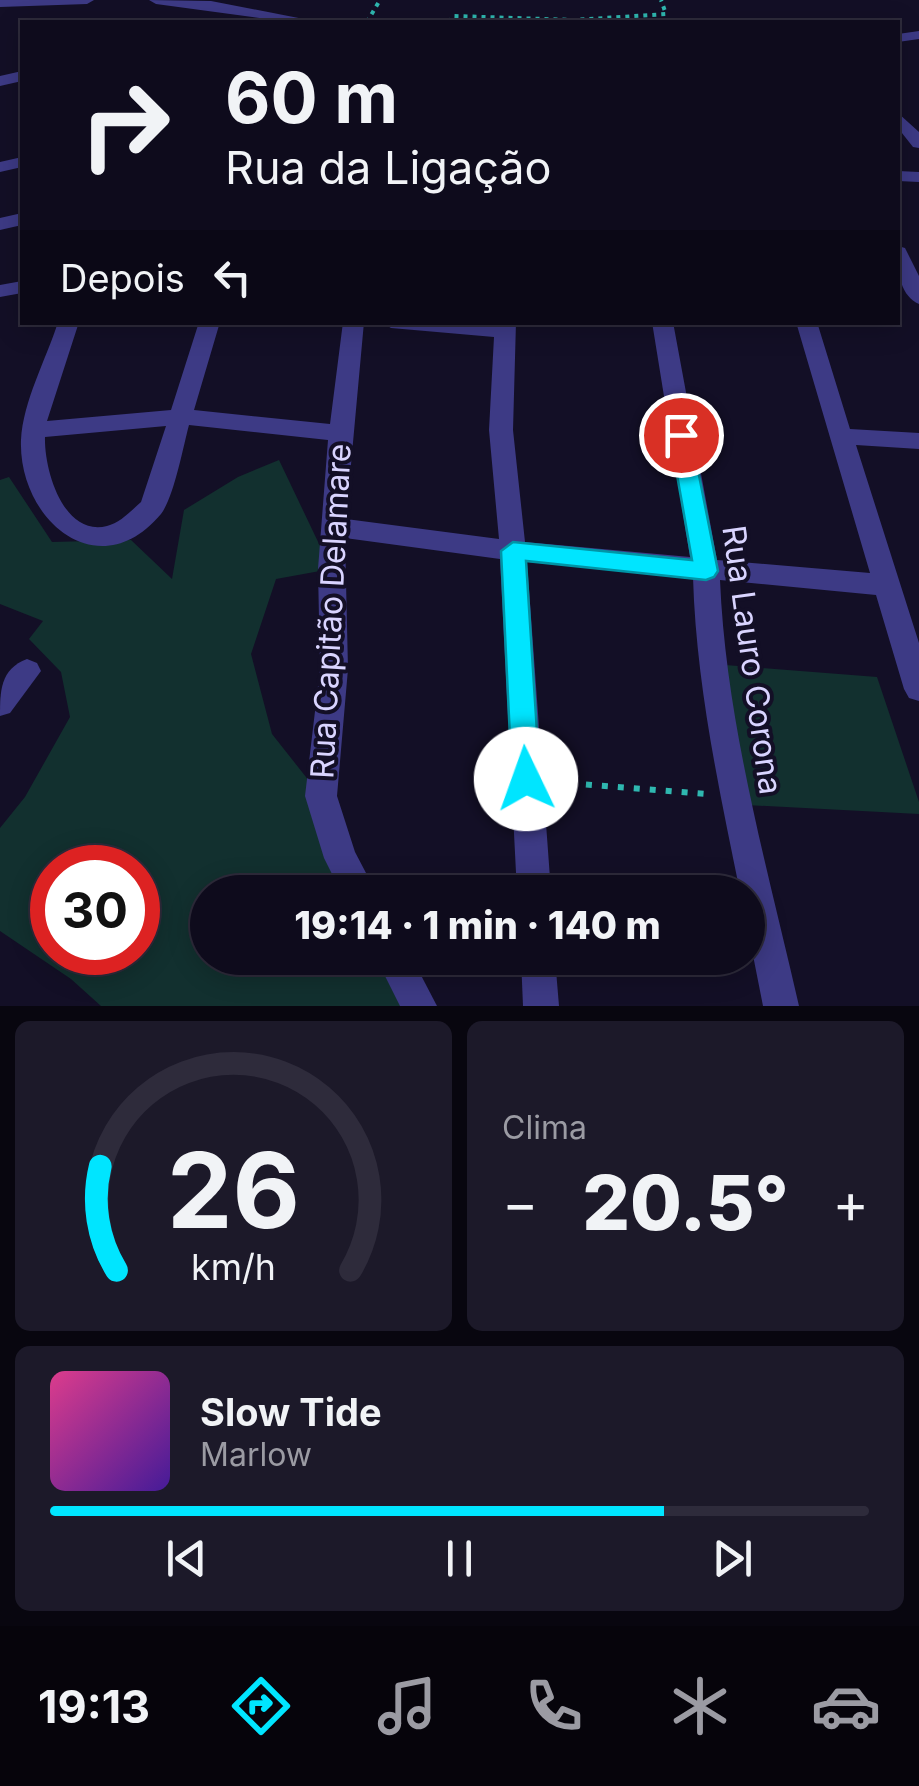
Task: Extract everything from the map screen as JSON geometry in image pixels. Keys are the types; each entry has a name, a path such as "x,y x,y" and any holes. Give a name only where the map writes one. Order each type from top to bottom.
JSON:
{"street":[{"path":"0,3 88,0"},
{"path":"156,0 300,20"},
{"path":"900,120 919,143"},
{"path":"900,256 919,298"},
{"path":"68,325 34,430 36,477 50,507 80,532 104,537 129,526 152,507 209,325"},
{"name":"Rua Capitão Delamare","path":"349,875 321,796 334,669 332,528 354,325"},
{"path":"459,325 505,327 501,430 513,551 533,875"},
{"name":"Rua Lauro Corona","path":"663,325 706,571 708,626 736,797 781,1006"},
{"path":"807,325 919,689"},
{"path":"34,430 183,417 340,432"},
{"path":"843,436 919,441"},
{"path":"332,528 706,571 885,585"},
{"path":"0,704 27,671"},
{"path":"402,975 419,1006"},
{"path":"539,975 541,1006"}],"path":[{"path":"450,20 454,16 574,20 666,14 660,0"},
{"path":"526,779 736,797"}],"green space":[{"path":"279,460 331,569 276,579 251,654 272,734 321,796 340,858 350,875 190,875 190,975 402,975 419,1006 101,1006 65,975 160,975 160,845 30,845 30,951 0,931 0,828 25,797 70,717 61,672 29,639 43,621 0,604 0,480 9,477 52,542 131,540 172,579 184,510 238,477"},
{"path":"725,665 877,677 919,802 919,814 746,805"}],"route":[{"path":"526,779 513,551 706,571 681,435"}]}
